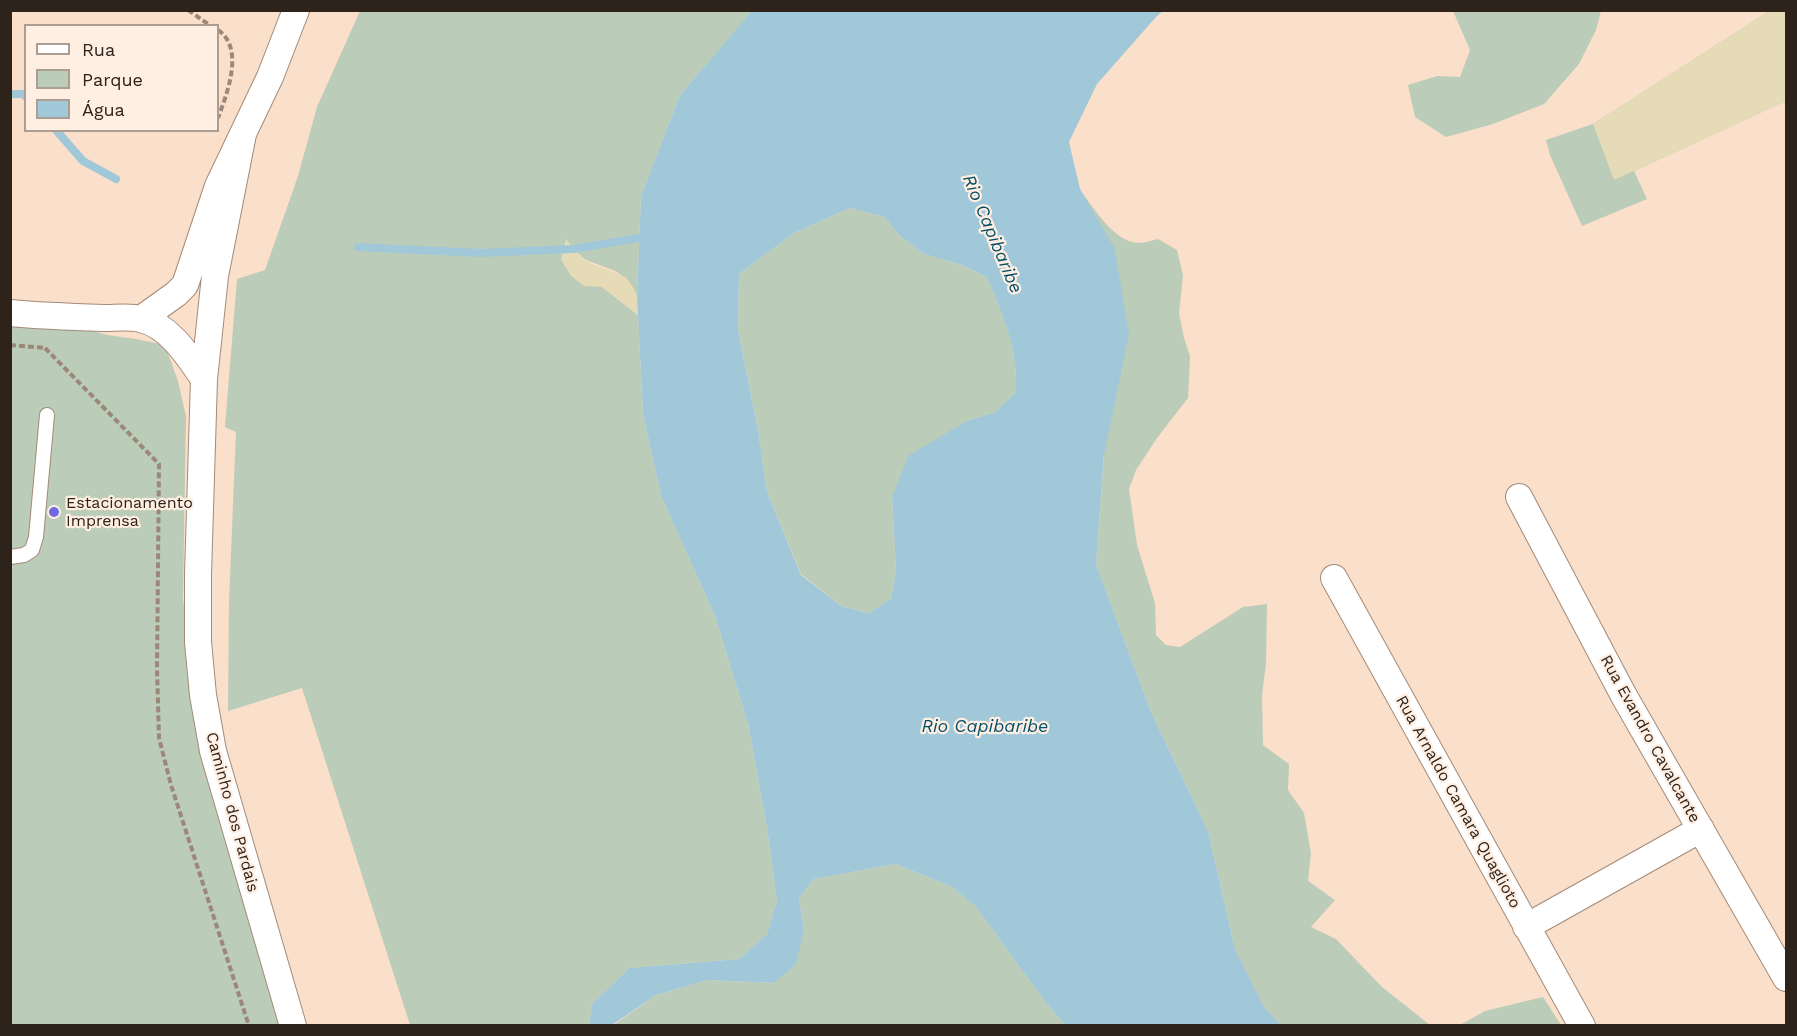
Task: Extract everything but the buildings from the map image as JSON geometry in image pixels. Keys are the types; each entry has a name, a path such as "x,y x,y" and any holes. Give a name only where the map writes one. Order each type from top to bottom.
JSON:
{"street":[{"path":"141,319 185,285 218,186 270,77 296,10"},
{"name":"Caminho dos Pardais","path":"243,134 215,276 204,379 198,642 203,695 213,751 293,1026"},
{"path":"10,313 47,317 141,319 175,339 204,379"},
{"name":"Rua Evandro Cavalcante","path":"1519,497 1624,696 1786,978"},
{"name":"Rua Arnaldo Camara Quaglioto","path":"1334,578 1582,1026"},
{"path":"1527,927 1701,829"}],"lane":[{"path":"10,557 24,555 32,550 36,537 47,415"}],"path":[{"path":"188,10 208,24"},
{"path":"219,31 229,44 233,57 219,117"},
{"path":"45,348 159,464 159,738 171,785 249,1026"}],"green space":[{"path":"360,11 753,11 680,95 641,196 637,296 627,279 615,271 586,260 566,240 595,285 602,287 638,315 643,414 661,496 715,616 748,724 767,828 777,900 767,934 739,959 629,968 592,1004 589,1025 410,1025 302,688 228,711 229,601 236,432 225,427 237,279 265,270 298,176 317,107"},
{"path":"1453,11 1601,11 1596,30 1579,64 1544,104 1493,124 1446,137 1415,117 1408,85 1437,76 1460,77 1470,50"},
{"path":"1769,11 1786,11 1786,101 1634,171 1647,199 1582,226 1550,155 1546,140 1593,124"},
{"path":"1079,189 1105,222 1121,237 1139,243 1158,239 1177,250 1183,275 1179,313 1190,356 1188,398 1136,470 1129,489 1137,545 1155,603 1156,635 1166,645 1180,647 1243,607 1267,604 1266,664 1262,695 1263,745 1289,764 1288,790 1304,813 1311,853 1308,881 1335,900 1311,927 1336,939 1382,987 1430,1025 1281,1025 1264,1007 1235,949 1208,831 1151,712 1096,564 1104,454"},
{"path":"850,208 884,217 901,237 924,254 962,265 987,277 1009,333 1016,376 1016,392 995,412 967,421 892,497 896,570 891,598 869,613 841,606 801,574 767,492 758,430 738,330 739,274 794,233"},
{"path":"11,313 47,317 107,335 165,345 178,381 186,416 183,598 194,710 289,1025 11,1026"},
{"path":"896,864 952,887 976,907 1046,1003 1065,1025 612,1026 656,995 708,980 774,983 804,930 799,898 814,879"},
{"path":"1543,997 1561,1025 1460,1025 1485,1011"}],"sand":[{"path":"1769,11 1786,11 1786,101 1614,180 1593,124"},
{"path":"566,239 585,260 622,276 628,281 638,298 638,315 602,287 584,286 571,276 561,259"}],"water":[{"name":"Rio Capibaribe","path":"753,10 1163,11 1097,84 1069,142 1080,189 1115,249 1129,335 1104,454 1096,564 1151,712 1208,831 1235,949 1264,1007 1281,1025 1065,1025 1046,1003 976,907 952,887 896,864 814,879 799,898 804,930 796,964 774,983 708,980 656,995 612,1025 589,1025 592,1004 629,968 739,959 767,934 777,900 767,828 748,724 715,616 661,496 643,414 637,296 641,196 680,95","holes":["850,208 884,217 901,237 924,254 962,265 987,277 1012,346 1016,392 995,412 967,421 909,455 892,497 896,570 891,598 869,613 841,606 801,575 767,492 758,430 738,330 739,274 794,233"]}],"waterway":[{"path":"10,94 24,95"},
{"path":"58,132 83,161 116,179"},
{"path":"358,247 481,253 573,249 650,236"}],"place":[{"name":"Estacionamento Imprensa","path":"54,512"}]}
